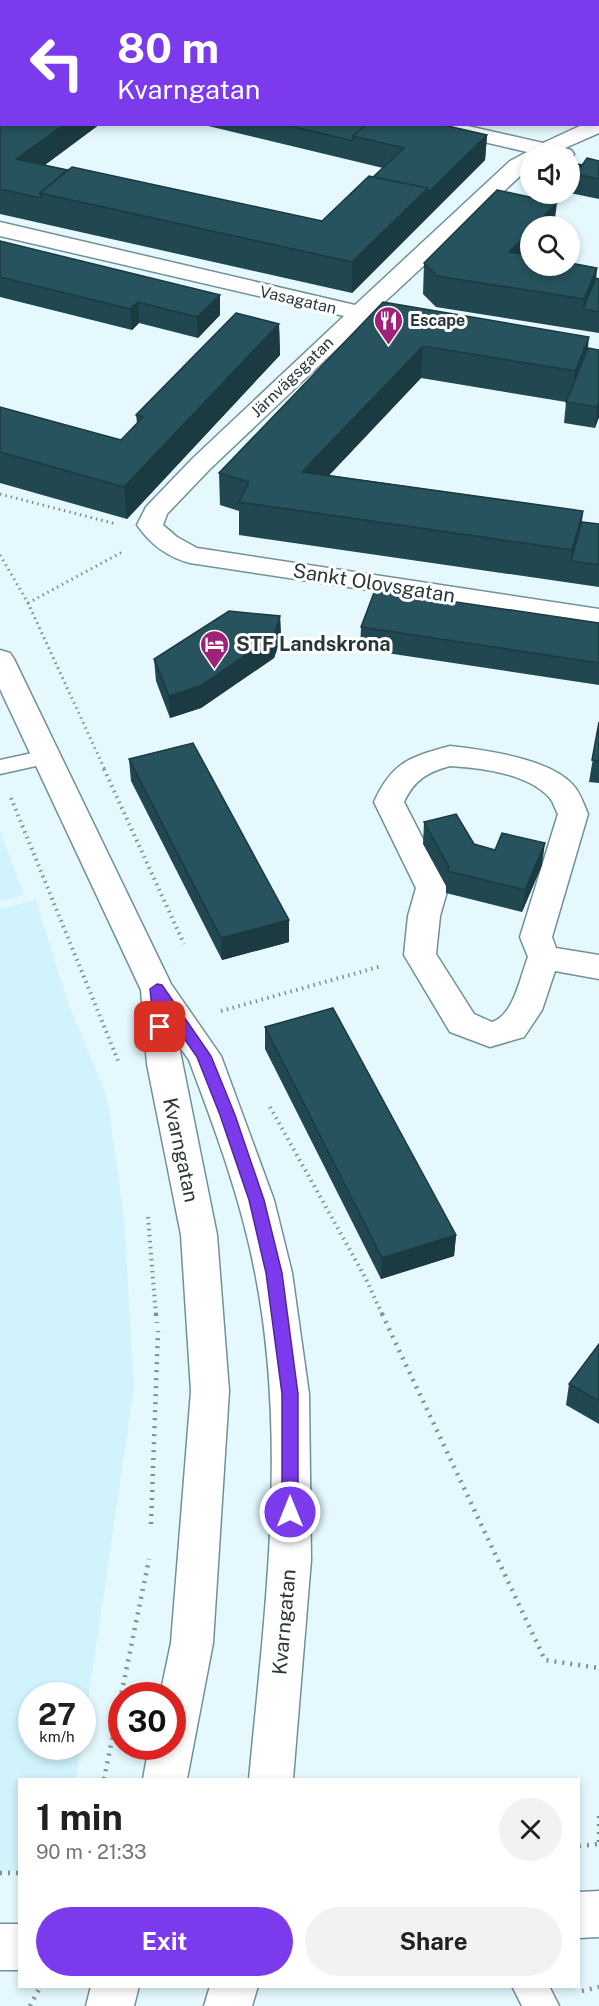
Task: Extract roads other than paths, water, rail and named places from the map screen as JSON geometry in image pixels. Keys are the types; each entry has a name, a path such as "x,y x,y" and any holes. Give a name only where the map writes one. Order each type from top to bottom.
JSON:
{"street":[{"path":"438,126 520,146"},
{"name":"Järnvägsgatan","path":"570,144 598,126"},
{"name":"Järnvägsgatan","path":"155,534 150,525 155,512 201,464 520,164"},
{"name":"Vasagatan","path":"0,229 358,314 392,320"},
{"name":"Sankt Olovsgatan","path":"155,534 166,543 190,555 599,617"},
{"name":"Kvarngatan","path":"0,659 157,989 204,1056 228,1115 256,1200 274,1273 290,1394 290,1560 272,1778"},
{"path":"450,756 494,760 536,774 562,791 573,814 536,937 544,957 525,1010 512,1028 490,1035 462,1023 420,956 424,916 432,888 389,802 397,782 419,765 450,756"},
{"path":"544,957 599,967"},
{"name":"Kvarngatan","path":"157,989 164,1064 199,1235 210,1391 192,1643 184,1682"},
{"path":"165,1778 168,1760"},
{"path":"580,1916 599,1914"},
{"path":"0,1947 18,1947"},
{"path":"110,2006 114,1988"},
{"path":"228,2006 233,1988"}],"lane":[{"path":"0,767 46,757"},
{"path":"530,1988 542,2006"}],"place":[{"name":"Escape","path":"389,346"},
{"name":"STF Landskrona","path":"215,670"}]}
